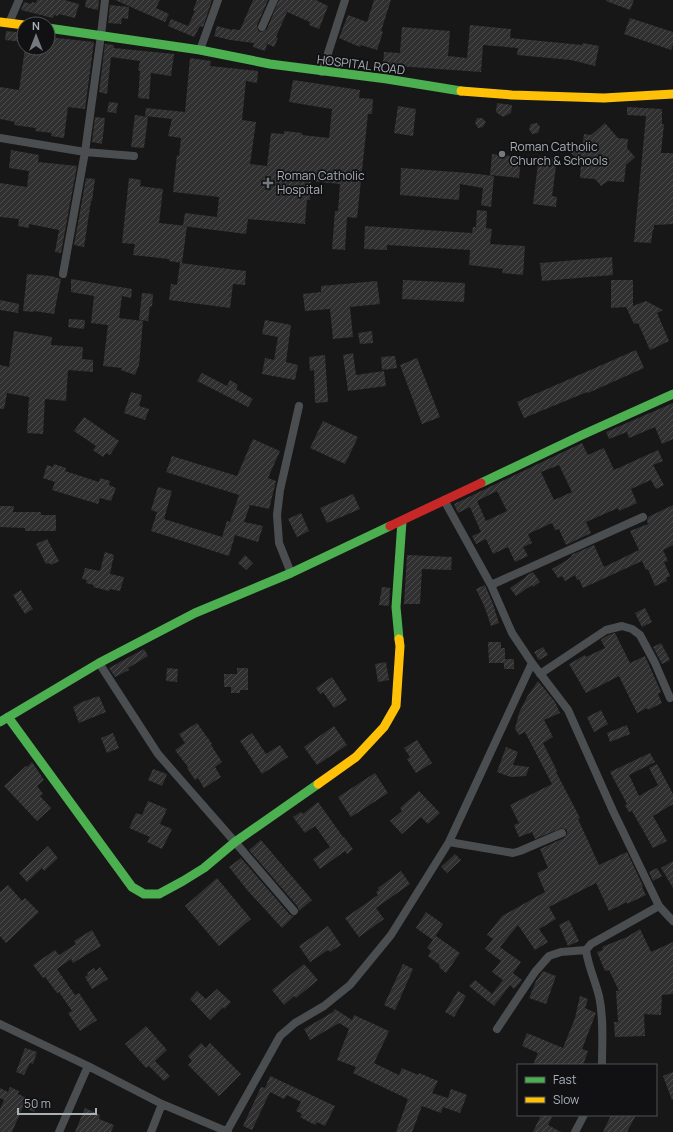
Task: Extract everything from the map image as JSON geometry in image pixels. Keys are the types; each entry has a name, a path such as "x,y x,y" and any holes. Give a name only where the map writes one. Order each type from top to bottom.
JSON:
{"street":[{"path":"16,24 4,23 19,0"},
{"path":"63,274 85,152 105,0"},
{"path":"200,50 218,0"},
{"path":"262,27 274,0"},
{"path":"322,72 345,0"},
{"name":"HOSPITAL ROAD","path":"56,29 200,50 270,64 322,72 387,79 455,91 604,98 673,94"},
{"path":"0,138 85,152 134,156"},
{"path":"0,722 99,662 143,641 195,613 291,573 673,394"},
{"path":"291,573 279,543 277,514 280,490 299,406"},
{"path":"444,500 491,585 512,633 532,663 568,710 613,811 659,906 673,921"},
{"path":"491,585 643,517"},
{"path":"8,717 132,887 144,894 159,894 204,868 235,842 356,757 370,744 384,727 396,706 400,646 396,607 402,521"},
{"path":"540,674 606,630 622,626 632,629 640,636 655,663 670,698"},
{"path":"99,662 158,754 294,911"},
{"path":"0,1024 88,1066 162,1104 227,1132 280,1036 295,1023 324,1006 350,985 391,935 449,842 532,663"},
{"path":"449,842 513,853 562,833"},
{"path":"497,1029 535,972 549,956 561,952 586,950 591,944 659,906"},
{"path":"586,950 587,959 599,996 602,1022 602,1064"},
{"path":"59,1132 88,1066"},
{"path":"151,1132 162,1104"},
{"path":"575,1132 583,1116"}],"building":[{"path":"37,0 64,0 79,4 75,18 59,14 58,16 45,16 21,10 24,2 31,4 32,2 36,3"},
{"path":"86,0 99,0 98,10 85,7"},
{"path":"115,0 160,0 156,8 169,14 165,22"},
{"path":"197,0 212,0 203,27 200,26 194,37 168,26 171,19 188,26 195,11 193,10"},
{"path":"253,0 268,0 257,25 258,31 262,32 267,29 279,0 316,0 328,6 319,29 309,25 310,22 287,12 276,37 278,38 274,47 267,44 265,51 253,47 254,43 214,36 217,26 232,30 240,30"},
{"path":"374,0 391,0 381,31 383,32 377,50 361,45 360,47 339,38 348,15 367,22"},
{"path":"606,0 634,0 630,10"},
{"path":"110,5 129,7 128,19 122,18 121,24 108,23"},
{"path":"630,18 673,32 673,44 671,50 624,34"},
{"path":"470,25 511,29 510,38 582,45 583,43 599,46 595,66 571,60 517,55 518,48 483,45 481,72 383,65 384,52 400,53 402,27 450,31 448,56 467,58"},
{"path":"6,31 16,32 16,41 5,40"},
{"path":"56,38 94,42 85,109 68,107 64,138 51,136 52,133 35,131 36,128 14,125 15,122 0,119 0,87 19,90 24,56 56,56"},
{"path":"105,44 114,45 114,48 174,54 171,76 151,73 149,99 138,98 140,71 138,70 140,61 111,57 107,94 99,92"},
{"path":"190,58 211,61 210,66 258,71 257,83 246,81 242,120 256,122 250,164 267,166 271,133 284,134 284,131 329,138 332,109 289,102 293,80 360,90 359,98 373,99 372,114 368,114 357,218 347,217 345,250 332,249 335,211 338,211 340,184 311,181 310,200 307,200 305,224 248,219 246,234 183,226 185,213 217,217 219,197 173,192 177,155 179,156 181,138 168,136 172,119 145,116 146,108 185,112"},
{"path":"109,102 118,103 116,113 107,112"},
{"path":"497,103 512,105 511,113 503,117 496,112"},
{"path":"398,106 416,109 413,136 394,133"},
{"path":"627,107 662,109 662,124 664,124 661,153 673,153 673,224 654,225 651,243 634,242 646,116 627,115"},
{"path":"135,115 148,117 144,148 131,147"},
{"path":"95,117 105,118 102,144 92,142"},
{"path":"477,118 482,118 486,122 483,127 478,128 475,123"},
{"path":"537,123 540,127 538,133 532,134 529,129 531,124"},
{"path":"605,123 618,138 628,139 627,148 635,157 626,165 624,182 608,181 601,186 595,179 580,178 581,164 571,153 583,142 584,134 591,135"},
{"path":"11,150 39,155 38,162 77,166 61,253 55,252 59,230 29,224 29,228 18,226 19,219 0,217 0,183 27,187 29,171 9,168"},
{"path":"492,154 521,157 519,178 490,175"},
{"path":"539,156 557,159 552,196 557,197 556,207 533,204"},
{"path":"401,168 494,176 491,207 481,205 483,188 460,184 459,200 400,195"},
{"path":"86,178 95,179 84,247 74,245"},
{"path":"129,178 141,180 140,186 163,189 159,223 187,226 182,263 169,261 169,259 133,255 135,244 122,243"},
{"path":"477,210 487,211 486,228 492,229 490,244 525,246 523,275 502,273 503,269 469,265 470,250 387,245 387,250 364,249 365,226 472,233 473,227 476,227"},
{"path":"612,257 613,275 542,281 540,263"},
{"path":"180,263 246,271 245,285 233,284 230,308 169,300 171,284 177,285"},
{"path":"27,274 51,276 61,279 54,314 23,311"},
{"path":"71,279 132,289 131,298 122,296 119,318 143,321 139,365 135,375 121,370 122,368 103,366 108,325 91,323 94,296 71,292"},
{"path":"403,280 465,283 464,302 402,299"},
{"path":"611,280 633,280 633,306 646,301 663,310 657,313 669,341 650,350 638,323 634,324 626,307 611,308"},
{"path":"377,281 380,304 350,307 353,337 333,339 330,309 305,311 303,294 321,292 321,286"},
{"path":"142,293 153,294 152,307 150,306 148,321 139,320"},
{"path":"0,300 19,304 18,313 0,310"},
{"path":"69,319 85,320 84,329 68,327"},
{"path":"265,320 291,325 286,362 298,365 295,380 262,374 265,358 274,360 278,337 262,334"},
{"path":"14,331 52,337 51,345 83,347 82,359 93,360 93,372 68,370 66,401 45,399 43,434 27,433 29,397 7,393 4,409 0,409 0,365 9,367"},
{"path":"372,331 373,343 360,344 358,333"},
{"path":"636,350 644,368 588,393 587,392 524,418 517,402"},
{"path":"353,353 356,375 384,371 386,386 348,391 343,355"},
{"path":"325,355 328,402 315,403 314,370 310,371 309,357"},
{"path":"395,356 397,368 382,370 381,357"},
{"path":"417,358 440,417 422,424 400,365"},
{"path":"202,373 227,386 230,380 238,385 236,389 253,399 248,407 197,381"},
{"path":"131,392 142,395 139,406 149,409 145,420 124,413"},
{"path":"673,403 673,439 662,444 655,427 629,438 627,432 609,439 606,432"},
{"path":"84,417 119,441 110,455 106,453 103,457 93,450 96,446 74,431"},
{"path":"323,421 358,437 345,464 310,448"},
{"path":"253,439 280,451 268,478 276,481 269,509 250,505 244,522 263,526 258,542 235,535 229,556 151,531 157,512 151,510 158,487 172,491 164,519 222,537 227,521 230,522 239,495 166,472 172,456 237,476"},
{"path":"582,443 588,455 604,448 614,470 658,450 663,461 653,465 664,485 656,489 651,480 631,489 637,503 619,511 618,508 586,522 591,533 566,545 559,529 555,530 552,523 528,534 532,543 523,547 528,556 515,562 508,547 493,554 486,539 476,544 472,536 481,532 470,507 458,513 454,504","holes":["559,465 572,492 554,500 541,472","497,491 507,511 486,521 477,501"]},
{"path":"54,464 66,468 65,471 99,482 100,478 110,481 109,485 116,488 111,501 100,498 98,504 52,490 55,482 43,478 47,465 53,467"},
{"path":"353,494 360,509 327,523 320,508"},
{"path":"673,505 673,545 663,550 668,561 664,562 670,576 666,578 667,581 655,586 648,569 646,570 642,561 583,588 579,579 577,580 575,575 565,581 562,576 558,578 552,569 567,560 572,556 571,555 594,545 604,567 639,550 630,531 648,524 648,517"},
{"path":"0,506 14,506 13,512 41,512 41,515 56,515 56,531 25,531 25,528 0,527"},
{"path":"301,513 309,531 297,537 288,519"},
{"path":"47,539 59,561 51,565 49,563 46,564 36,544"},
{"path":"105,552 114,555 110,574 124,577 120,591 110,589 109,591 93,587 94,585 86,583 87,580 82,579 85,568 100,571"},
{"path":"245,555 253,563 246,570 238,563"},
{"path":"407,555 452,557 451,570 422,569 420,604 404,604"},
{"path":"533,572 540,582 533,587 532,585 516,596 510,588"},
{"path":"485,585 499,623 491,626 485,608 476,589"},
{"path":"382,587 390,588 389,606 379,605"},
{"path":"21,590 33,609 25,614 13,595"},
{"path":"645,608 652,622 642,627 635,613"},
{"path":"615,633 630,663 645,656 661,692 658,694 662,703 648,710 647,708 637,713 619,676 586,693 569,664 585,655 586,657 605,648 601,640 608,635"},
{"path":"488,642 501,642 501,648 505,648 505,659 514,659 514,669 504,669 504,663 489,663"},
{"path":"661,643 670,660 662,664 653,647"},
{"path":"543,647 548,655 539,660 534,652"},
{"path":"144,649 148,656 128,668 129,670 115,677 109,668"},
{"path":"386,662 389,680 378,682 375,664"},
{"path":"167,668 178,669 177,682 166,681"},
{"path":"237,668 248,668 248,690 240,690 240,693 231,693 231,687 224,687 224,674 237,674"},
{"path":"332,677 347,700 334,708 323,692 320,694 316,688"},
{"path":"538,681 555,702 560,713 544,720 553,737 543,743 580,818 578,819 599,865 627,852 646,895 609,911 596,883 549,907 556,919 539,929 548,942 535,950 518,925 500,947 521,962 513,973 522,980 514,989 510,985 494,1006 469,986 475,980 492,994 503,980 492,972 501,961 485,949 493,939 487,935 502,916 545,892 537,873 548,868 540,849 564,838 567,834 567,830 562,828 535,839 532,832 519,837 514,825 519,823 510,805 552,784 525,732 519,735 515,729 519,713 527,697"},
{"path":"99,696 106,712 79,723 73,707"},
{"path":"601,710 608,724 594,732 587,717"},
{"path":"197,723 212,744 211,745 222,762 215,767 221,777 204,788 198,778 195,780 187,768 188,767 175,750 185,743 179,734"},
{"path":"627,725 630,734 610,742 607,733"},
{"path":"334,726 347,745 317,765 304,747"},
{"path":"113,733 119,748 107,753 101,738"},
{"path":"252,733 266,754 280,745 288,757 262,774 240,741"},
{"path":"417,740 432,763 416,773 407,759 410,757 404,748"},
{"path":"506,747 518,752 513,765 529,767 526,776 511,777 497,772"},
{"path":"650,753 655,762 629,775 639,796 658,785 649,768 657,764 673,794 673,804 653,816 667,841 653,848 632,811 629,812 625,805 627,804 610,772"},
{"path":"32,762 44,780 37,786 43,794 40,796 51,808 37,821 4,786"},
{"path":"153,769 167,774 162,786 148,780"},
{"path":"375,773 388,793 351,817 338,797"},
{"path":"419,791 440,813 428,824 421,817 402,834 390,821 402,811 400,808"},
{"path":"148,801 167,809 160,824 172,829 162,849 147,842 150,837 129,828 136,813 142,815"},
{"path":"318,802 353,849 347,854 345,851 320,869 313,859 330,847 315,826 305,833 293,817 301,812 303,814"},
{"path":"261,840 312,900 299,911 298,907 249,850"},
{"path":"48,846 58,858 44,871 42,868 27,882 19,873"},
{"path":"455,854 461,860 447,873 441,867"},
{"path":"241,858 290,915 294,916 282,928 248,891 229,867"},
{"path":"673,861 673,888 661,868"},
{"path":"657,868 662,876 653,881 649,872"},
{"path":"401,871 410,884 376,908 384,919 359,937 345,918 378,895 376,892 379,890 378,888"},
{"path":"217,878 251,919 219,946 185,906"},
{"path":"8,885 22,901 25,898 39,912 6,943 0,936 0,892"},
{"path":"426,912 443,924 433,940 416,928"},
{"path":"569,920 579,941 568,946 559,925"},
{"path":"328,926 341,945 330,952 328,950 310,962 299,946"},
{"path":"640,929 651,952 673,942 673,994 662,995 661,1015 644,1014 645,1036 615,1037 614,1022 618,1022 616,991 619,991 609,970 605,971 597,952 603,950 602,947 627,937"},
{"path":"92,930 101,946 73,963 71,959 57,969 75,995 79,993 97,1020 80,1031 68,1013 72,1011 59,992 57,993 45,977 43,978 33,965 55,950 59,955 76,944 74,941"},
{"path":"436,936 460,953 446,973 439,967 440,965 428,956 431,951 427,948"},
{"path":"304,964 318,980 296,998 294,996 284,1005 272,990"},
{"path":"403,964 413,969 395,1010 384,1005"},
{"path":"100,967 108,979 92,989 85,977 88,975 87,973 94,968 96,971"},
{"path":"543,971 556,976 546,1004 529,998 536,981"},
{"path":"217,989 231,1002 224,1009 223,1007 210,1020 190,999 197,991 206,999"},
{"path":"458,991 466,996 454,1017 445,1012"},
{"path":"580,996 588,999 585,1008 596,1013 582,1049 588,1051 583,1064 533,1064 538,1053 522,1046 527,1033 563,1048 575,1018"},
{"path":"335,1009 352,1020 354,1015 389,1031 374,1063 399,1075 402,1068 438,1081 432,1093 448,1098 451,1089 467,1095 460,1113 443,1107 441,1113 422,1106 412,1132 396,1132 408,1099 353,1073 356,1067 337,1060 349,1029 339,1023 310,1040 304,1029 333,1012"},
{"path":"146,1026 167,1050 155,1061 170,1076 164,1081 149,1066 146,1068 125,1044"},
{"path":"201,1043 206,1048 210,1043 241,1074 219,1096 188,1065 192,1061 188,1056"},
{"path":"25,1048 37,1052 33,1064 30,1063 24,1075 16,1072"},
{"path":"673,1072 673,1099 672,1100 663,1076"},
{"path":"270,1076 335,1106 325,1126 317,1122 315,1125 300,1117 302,1114 296,1111 301,1102 287,1095 284,1099 270,1092 252,1130 243,1126 261,1087 265,1088"},
{"path":"10,1087 19,1091 18,1094 38,1103 34,1112 23,1107 12,1132 0,1132 0,1109 4,1100 0,1098 0,1088 8,1092"},
{"path":"85,1108 100,1115 99,1119 114,1125 111,1132 75,1132"},
{"path":"541,1116 550,1116 552,1117 548,1125 561,1132 533,1132"},
{"path":"611,1116 635,1116 627,1132 603,1132"}],"traffic: fast":[{"path":"56,29 200,50 270,64 387,79 461,91"},
{"path":"481,483 673,394"},
{"path":"399,639 396,607 402,521"},
{"path":"0,722 99,663 195,613 291,573 390,526"},
{"path":"8,717 132,887 144,894 159,894 204,868 235,842 318,784"}],"traffic: slow":[{"path":"0,22 16,24"},
{"path":"461,91 512,95 604,98 673,94"},
{"path":"318,784 356,757 384,727 396,706 400,646 399,639"}],"traffic: jam":[{"path":"390,526 481,483"}],"place":[{"name":"Roman Catholic Church & Schools","path":"502,154"},
{"name":"Roman Catholic Hospital","path":"268,183"}]}
